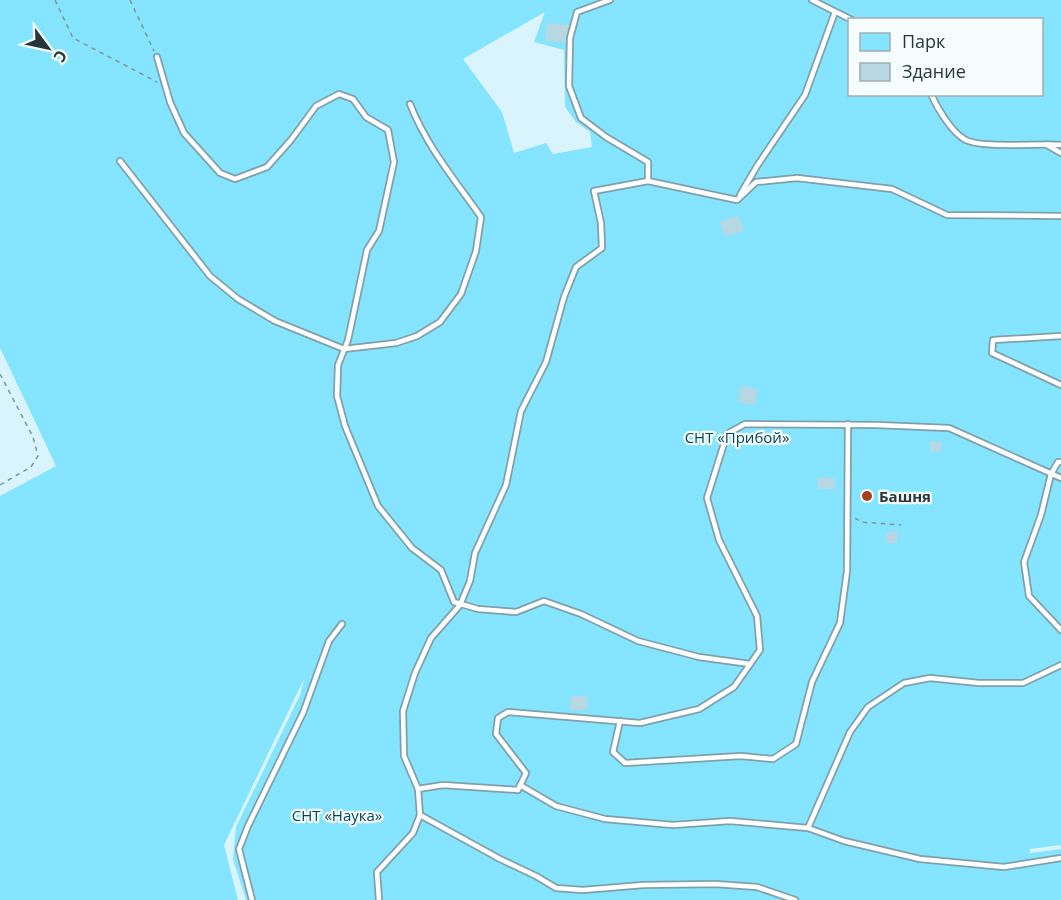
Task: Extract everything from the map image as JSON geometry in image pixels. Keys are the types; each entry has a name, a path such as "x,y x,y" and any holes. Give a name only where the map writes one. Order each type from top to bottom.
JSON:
{"lane":[{"path":"610,0 577,12 570,38 569,86 581,117 606,137 648,162 648,181"},
{"path":"813,0 848,18"},
{"path":"737,200 805,95 835,12"},
{"path":"157,57 170,102 184,133 220,173 235,178 267,167 291,140 316,106 339,94 353,99 366,117 388,130 394,162 379,231 367,250 359,294 338,365 337,396 345,426 378,506 411,548 441,570 453,602 478,609 516,612 544,601 638,641 699,657 750,664"},
{"path":"933,96 942,116 965,140 1000,146 1061,145"},
{"path":"120,161 210,276 238,299 275,321 344,349 396,343 417,336 440,322 461,294 476,251 481,217 436,156 419,128 410,104"},
{"path":"1045,144 1061,153"},
{"path":"737,200 756,182 797,177 892,189 947,215 1061,215"},
{"path":"379,900 377,872 412,833 420,815 418,789 404,756 403,711 415,673 431,638 460,605 470,581 475,553 506,485 521,411 546,362 564,297 576,267 602,248 601,223 594,190 648,181 737,200"},
{"path":"1061,336 993,340 992,353 1061,385"},
{"path":"418,789 443,785 518,790 526,773 496,734 498,717 508,712 640,723 699,709 734,687 760,650 757,616 719,540 707,498 727,434 745,424 848,424 950,428 1061,478"},
{"path":"620,721 613,752 625,763 741,756 774,759 796,744 812,682 840,623 847,571 848,424"},
{"path":"1061,462 1058,462 1051,474 1041,515 1024,562 1029,597 1061,630"},
{"path":"252,900 239,849 248,825 303,713 329,641 342,624"},
{"path":"808,828 849,732 868,707 904,683 930,678 979,683 1023,683 1061,665"},
{"path":"520,785 556,806 605,819 672,825 730,821 808,828 844,841 921,859 1004,867 1061,858"},
{"path":"420,815 556,888 583,890 643,885 715,884 757,887 795,900"}],"path":[{"path":"56,0 73,38 165,87"},
{"path":"130,0 157,57"},
{"path":"0,374 33,437 38,456 31,467 0,485"},
{"path":"847,511 861,522 901,525"}],"green space":[{"name":"СНТ «Прибой»","path":"0,0 1061,0 1061,845 1030,849 1030,853 1061,849 1061,900 246,900 233,859 236,827 300,695 304,679 224,845 238,900 0,900 0,496 56,466 0,348","holes":["545,12 534,42 564,50 565,107 576,122 590,132 592,147 553,154 546,143 514,153 502,112 463,59"]}],"building":[{"path":"547,23 569,25 567,42 545,41"},
{"path":"738,215 744,231 725,237 720,222"},
{"path":"741,386 758,389 755,405 738,402"},
{"path":"930,441 941,442 941,452 930,451"},
{"path":"818,478 835,478 835,489 818,489"},
{"name":"Башня","path":"863,490 872,491 872,502 862,501"},
{"path":"897,531 897,543 886,543 886,532"},
{"path":"571,696 587,696 587,710 570,710"}],"place":[{"name":"Башня","path":"867,496"}],"park label":[{"name":"СНТ «Наука»","path":"337,815"}]}
